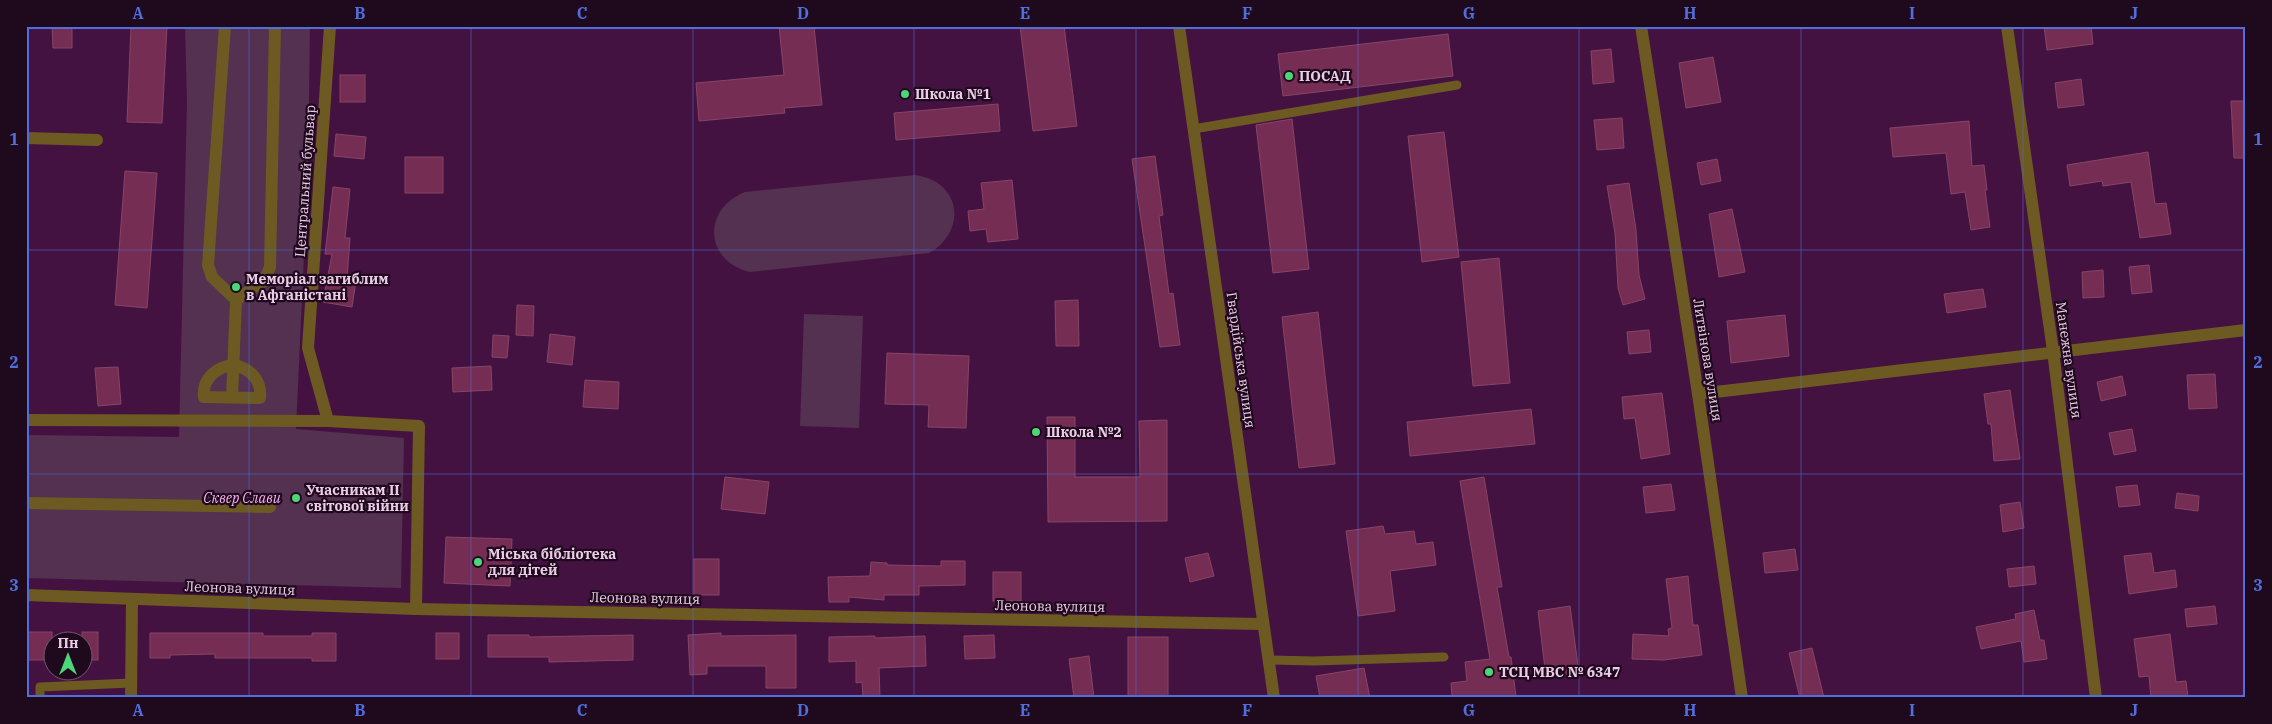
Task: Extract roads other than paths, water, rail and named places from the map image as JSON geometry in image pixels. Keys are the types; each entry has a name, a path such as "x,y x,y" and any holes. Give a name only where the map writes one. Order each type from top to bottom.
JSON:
{"street":[{"path":"225,26 208,265 212,277 236,300 232,398"},
{"path":"236,300 265,280 270,267 275,26"},
{"name":"Центральний бульвар","path":"328,422 308,348 330,26"},
{"name":"Гвардійська вулиця","path":"1179,26 1274,698"},
{"name":"Литвінова вулиця","path":"1641,26 1698,394 1742,698"},
{"name":"Манежна вулиця","path":"2006,26 2053,351 2096,698"},
{"path":"26,138 97,140"},
{"path":"1698,394 2053,351 2246,330"},
{"path":"234,365 249,371 255,377 260,398 204,397 205,384 216,370 224,366 234,365"},
{"path":"26,420 328,422 419,426 416,609"},
{"path":"26,504 270,507"},
{"name":"Леонова вулиця","path":"26,595 416,609 1263,624"},
{"path":"131,698 132,599"}],"lane":[{"path":"1194,129 1457,84"},
{"path":"1268,660 1314,661 1444,657"},
{"path":"40,698 40,687 131,683"}],"place":[{"name":"ПОСАД","path":"1289,76"},
{"name":"Школа №1","path":"905,94"},
{"name":"Меморіал загиблим в Афганістані","path":"236,287"},
{"name":"Школа №2","path":"1036,432"},
{"name":"Учасникам II світової війни","path":"296,498"},
{"name":"Міська бібліотека для дітей","path":"478,562"},
{"name":"ТСЦ МВС № 6347","path":"1489,672"}],"park label":[{"name":"Сквер Слави","path":"242,498"}]}
